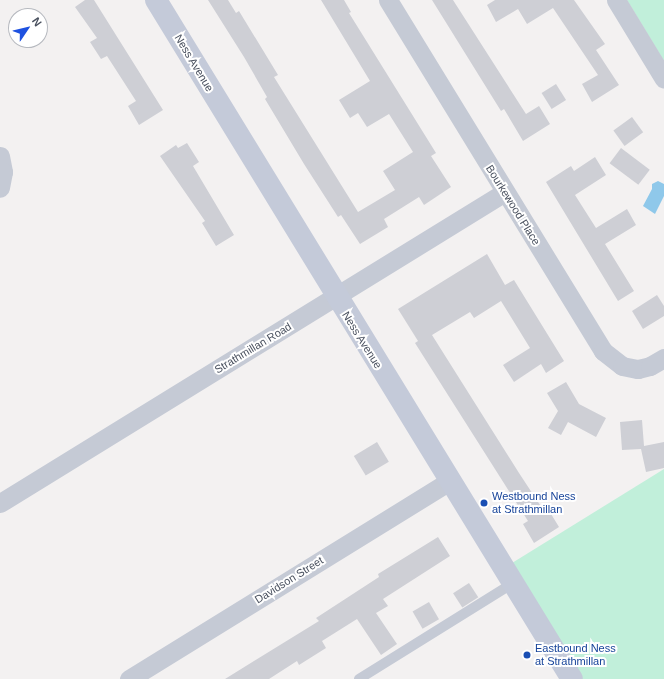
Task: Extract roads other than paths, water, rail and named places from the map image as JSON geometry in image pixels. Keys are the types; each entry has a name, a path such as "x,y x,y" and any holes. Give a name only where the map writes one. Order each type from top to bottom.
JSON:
{"main road":[{"name":"Ness Avenue","path":"156,0 336,297 572,679"}],"street":[{"name":"Bourkewood Place","path":"388,0 603,351 622,366 638,369 650,366 664,358"},
{"path":"616,0 664,79"},
{"path":"0,156 4,172 0,188"},
{"name":"Strathmillan Road","path":"0,503 505,192"},
{"name":"Davidson Street","path":"129,679 449,481"}],"lane":[{"path":"359,679 513,583"}],"water":[{"path":"658,181 664,184 664,196 655,214 643,206 652,189 652,184"}],"place":[{"name":"Westbound Ness at Strathmillan","path":"484,503"},
{"name":"Eastbound Ness at Strathmillan","path":"527,655"}]}
